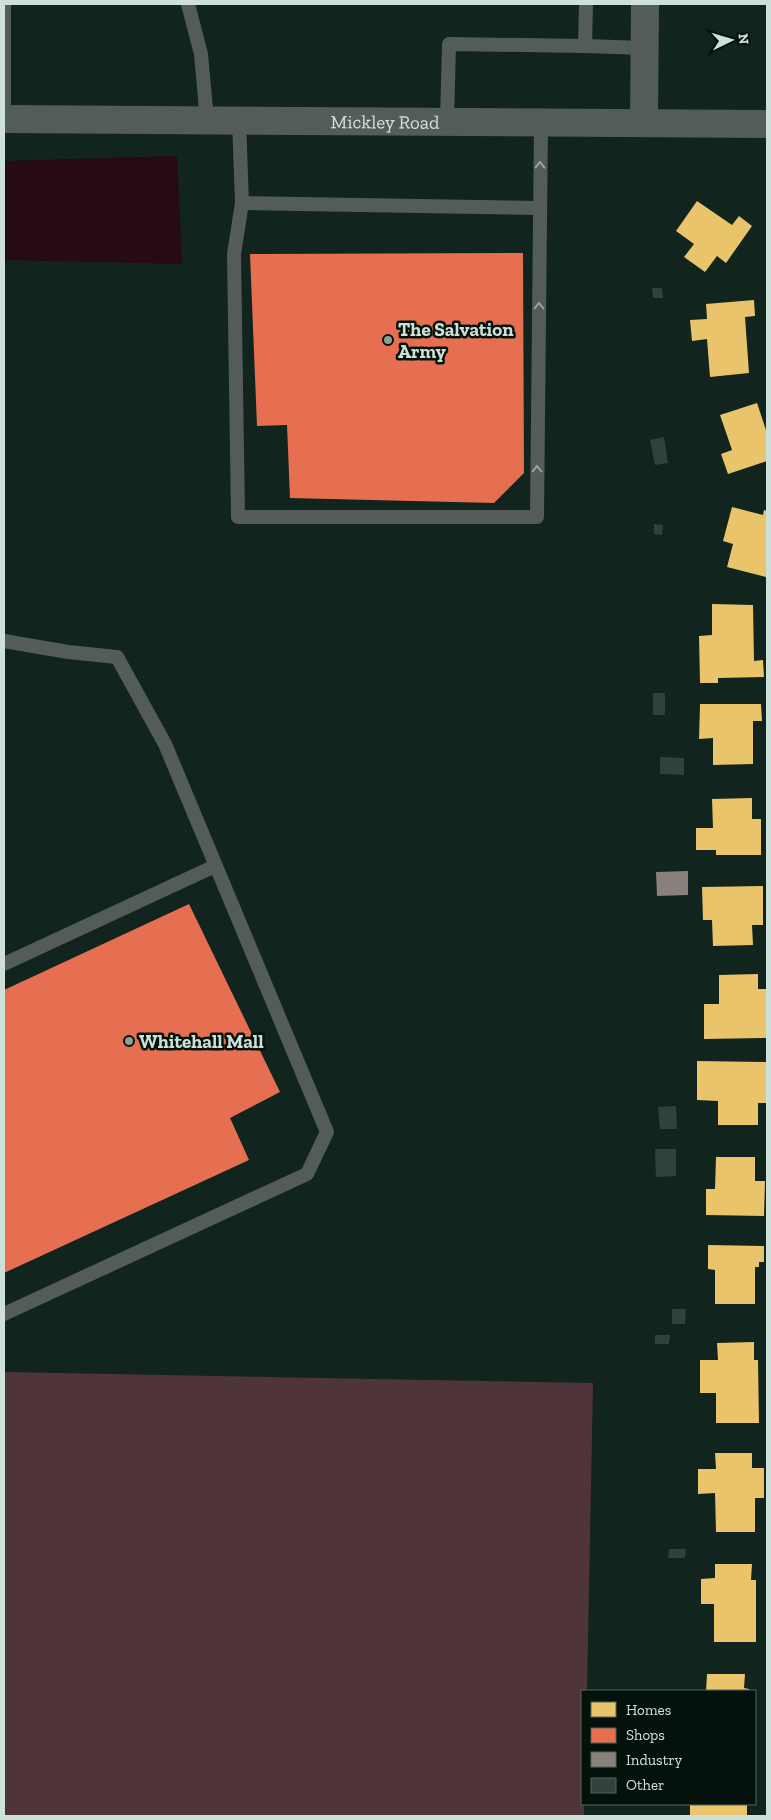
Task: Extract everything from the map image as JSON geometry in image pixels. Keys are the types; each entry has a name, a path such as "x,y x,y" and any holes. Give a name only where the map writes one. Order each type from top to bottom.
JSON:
{"street":[{"path":"644,123 645,4"},
{"name":"Mickley Road","path":"4,119 767,124"}],"lane":[{"path":"188,4 201,54 207,120"},
{"path":"585,46 586,4"},
{"path":"4,5 4,119"},
{"path":"447,122 449,44 645,48"},
{"path":"239,120 242,203 234,254 238,517 537,517 541,123"},
{"path":"242,203 539,208"},
{"path":"4,641 68,652 118,657 165,744 327,1132 307,1174 4,1314"},
{"path":"4,964 215,866"}],"shaded area":[{"path":"177,156 182,264 4,260 4,161"},
{"path":"4,1372 593,1383 587,1690 581,1690 581,1805 584,1805 584,1816 4,1816"}],"building: Homes":[{"path":"697,201 732,225 739,216 752,226 726,263 717,256 705,272 684,257 694,244 676,231"},
{"path":"754,300 755,316 745,317 749,373 710,377 707,339 692,341 690,320 707,319 706,304"},
{"path":"757,403 767,433 767,461 728,474 721,454 732,450 720,415"},
{"path":"732,507 763,515 764,510 767,511 766,577 727,567 733,544 723,541"},
{"path":"712,604 753,605 754,661 763,660 764,677 718,678 718,683 700,683 699,636 712,635"},
{"path":"700,704 761,704 762,721 753,721 753,764 713,765 713,738 699,739"},
{"path":"752,798 752,819 761,819 761,855 716,855 716,850 696,850 696,828 713,828 712,799"},
{"path":"763,886 763,925 752,925 753,945 713,946 712,920 703,920 702,887"},
{"path":"758,974 758,989 767,989 767,1038 704,1039 704,1004 719,1004 719,975"},
{"path":"697,1061 767,1062 766,1103 758,1103 758,1125 718,1125 718,1101 697,1100"},
{"path":"716,1157 755,1157 755,1181 765,1181 764,1216 706,1215 706,1189 715,1189"},
{"path":"708,1245 764,1246 764,1262 759,1262 759,1267 755,1267 755,1304 715,1304 715,1270 708,1269"},
{"path":"754,1342 754,1360 758,1360 759,1423 716,1423 716,1393 700,1393 700,1360 718,1360 717,1343"},
{"path":"715,1453 752,1453 752,1468 764,1468 764,1498 755,1498 755,1532 716,1532 715,1493 698,1494 698,1469 716,1469"},
{"path":"715,1564 752,1564 751,1580 756,1580 756,1642 714,1642 714,1604 701,1604 701,1579 715,1578"},
{"path":"707,1674 745,1674 744,1688 749,1689 749,1690 706,1690"},
{"path":"690,1805 747,1805 747,1816 690,1816"}],"building: Shops":[{"name":"The Salvation Army","path":"523,253 524,473 494,503 290,498 287,425 257,426 250,254"},
{"name":"Whitehall Mall","path":"189,904 280,1092 230,1118 249,1160 4,1273 4,990"}],"building: Industry":[{"path":"688,871 688,895 657,896 656,872"}],"building: Other":[{"path":"652,288 662,288 663,298 653,298"},
{"path":"664,437 668,463 655,465 650,440"},
{"path":"654,524 663,525 662,535 654,534"},
{"path":"653,693 665,693 665,715 653,715"},
{"path":"660,757 684,758 684,775 660,774"},
{"path":"676,1106 677,1129 660,1129 658,1107"},
{"path":"655,1149 676,1149 676,1176 656,1177"},
{"path":"672,1309 686,1309 685,1324 672,1324"},
{"path":"655,1335 670,1335 669,1344 655,1344"},
{"path":"669,1549 686,1549 685,1558 668,1558"}],"place":[{"name":"The Salvation Army","path":"388,340"},
{"name":"Whitehall Mall","path":"129,1041"}]}
